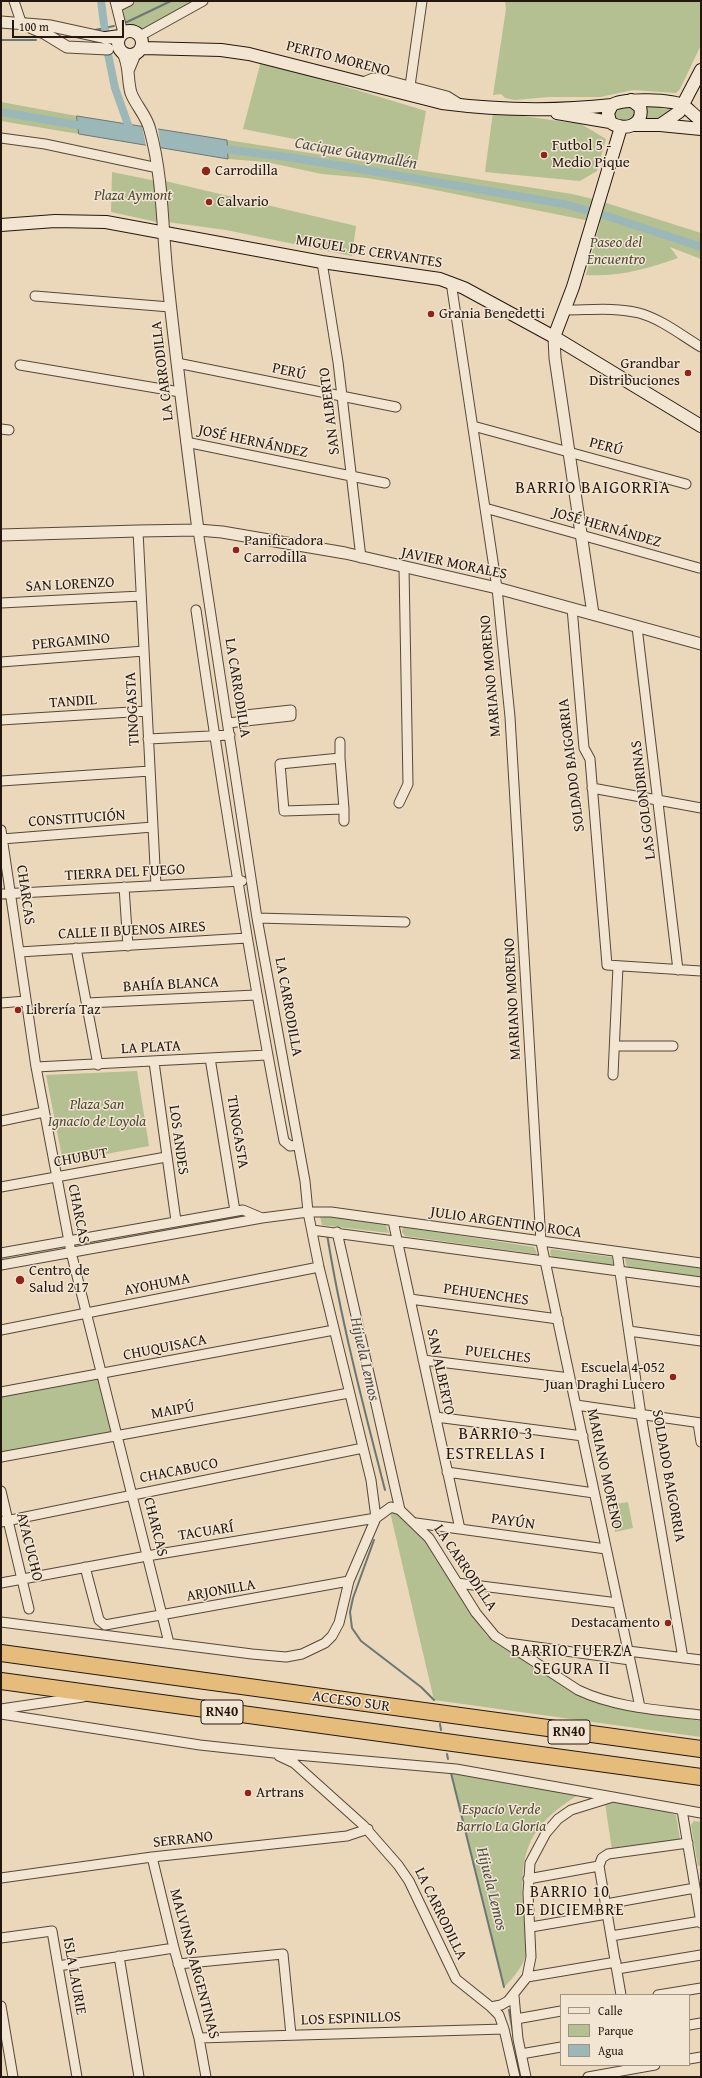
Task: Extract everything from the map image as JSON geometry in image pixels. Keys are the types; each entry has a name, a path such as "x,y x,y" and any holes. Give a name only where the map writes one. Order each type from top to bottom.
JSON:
{"highway":[{"name":"ACCESO SUR","path":"1,1653 701,1749"},
{"name":"ACCESO SUR","path":"1,1681 701,1777"},
{"path":"591,1735 640,1735 701,1744"}],"main road":[{"path":"133,33 139,46 127,54 114,47 121,34 133,33"},
{"name":"PERITO MORENO","path":"139,46 238,52 363,82 442,103 463,106 568,108 612,105"},
{"path":"660,125 672,119 683,105 701,70"},
{"path":"632,100 640,107 641,112 640,120 634,125"},
{"path":"554,337 565,310 599,200 615,125 608,112 612,105 618,101 632,100 683,105 701,120"},
{"name":"PERITO MORENO","path":"524,108 615,125"},
{"path":"615,125 660,125 701,129"},
{"name":"MIGUEL DE CERVANTES","path":"1,225 91,221 131,226 162,234 322,262 425,276 451,282 554,337 701,424"}],"street":[{"path":"14,1 22,25"},
{"path":"121,34 116,4 129,1"},
{"path":"128,75 139,46 203,1"},
{"path":"410,86 422,1"},
{"path":"1,22 22,25 50,26 114,47"},
{"path":"22,25 44,33 67,46 114,47"},
{"name":"LA CARRODILLA","path":"114,47 126,60 132,95 145,115 150,127 158,168 162,234 186,442 257,918 298,1145 308,1212 319,1267 371,1480 376,1518"},
{"path":"363,82 373,78 379,78 447,96 463,106"},
{"path":"1,138 44,144 158,168"},
{"name":"SAN ALBERTO","path":"322,262 342,397 361,558"},
{"name":"MARIANO MORENO","path":"451,282 497,588 516,811 541,1242 640,1707"},
{"path":"35,296 170,307"},
{"path":"565,310 618,310 639,313 657,320 701,347"},
{"path":"554,337 555,358 593,614"},
{"name":"PERÚ","path":"177,363 396,407"},
{"path":"20,365 180,392"},
{"name":"PERÚ","path":"472,426 686,484"},
{"name":"JOSÉ HERNÁNDEZ","path":"186,442 385,483"},
{"name":"JOSÉ HERNÁNDEZ","path":"485,508 699,568"},
{"name":"JAVIER MORALES","path":"1,535 198,530 230,533 345,553 404,568 497,588 701,644"},
{"name":"TINOGASTA","path":"138,531 156,886"},
{"path":"399,803 408,784 404,568"},
{"name":"SAN LORENZO","path":"1,603 141,596"},
{"name":"SOLDADO BAIGORRIA","path":"572,608 584,748 590,759 607,965 618,966"},
{"name":"LA CARRODILLA","path":"196,610 237,882 267,1056 284,1141 290,1146 298,1145"},
{"name":"LAS GOLONDRINAS","path":"637,627 678,970"},
{"name":"PERGAMINO","path":"1,662 144,651"},
{"name":"TANDIL","path":"1,720 147,711"},
{"path":"228,723 246,721"},
{"path":"148,739 230,735"},
{"path":"340,742 344,821"},
{"path":"340,758 280,764 284,811 344,809"},
{"path":"1,781 150,771"},
{"path":"592,788 701,808"},
{"name":"CONSTITUCIÓN","path":"2,834 153,828"},
{"name":"CHARCAS","path":"2,834 6,893 19,952 36,1067 68,1241 169,1643"},
{"name":"TIERRA DEL FUEGO","path":"6,893 124,888 251,880"},
{"path":"124,888 128,946"},
{"path":"257,918 405,922"},
{"name":"CALLE II BUENOS AIRES","path":"19,952 247,938"},
{"path":"76,948 98,1065"},
{"path":"613,1075 618,966 701,971"},
{"name":"BAHÍA BLANCA","path":"87,1004 256,995"},
{"path":"1,1003 26,1001"},
{"path":"615,1046 673,1046"},
{"name":"LA PLATA","path":"36,1067 267,1056"},
{"name":"TINOGASTA","path":"210,1058 235,1211"},
{"name":"LOS ANDES","path":"154,1062 176,1221"},
{"path":"1,1121 44,1112"},
{"name":"CHUBUT","path":"1,1187 166,1157"},
{"path":"1,1253 235,1211 246,1210 262,1218"},
{"name":"JULIO ARGENTINO ROCA","path":"1,1265 262,1218 308,1212 331,1212 701,1263"},
{"name":"SAN ALBERTO","path":"393,1221 460,1529"},
{"path":"312,1230 337,1232 546,1262 701,1282"},
{"path":"337,1232 400,1510"},
{"name":"SOLDADO BAIGORRIA","path":"617,1252 641,1415 682,1658"},
{"name":"AYOHUMA","path":"1,1330 319,1267"},
{"name":"PEHUENCHES","path":"410,1299 558,1319"},
{"name":"CHUQUISACA","path":"1,1392 102,1375 334,1330"},
{"path":"628,1331 701,1341"},
{"name":"PUELCHES","path":"423,1360 570,1378"},
{"name":"MAIPÚ","path":"1,1457 349,1393"},
{"path":"576,1405 699,1423 701,1442"},
{"path":"436,1417 582,1436"},
{"name":"CHACABUCO","path":"4,1521 362,1448"},
{"path":"448,1472 594,1494"},
{"name":"AYACUCHO","path":"1,1491 4,1521 22,1579 29,1609"},
{"name":"LA CARRODILLA","path":"376,1518 389,1507 393,1507 400,1510 416,1523 429,1538 486,1626 505,1643 578,1690 609,1702 701,1715"},
{"path":"1,1622 286,1657 302,1654 316,1648 332,1636 339,1623 349,1581 376,1518"},
{"name":"TACUARÍ","path":"1,1583 147,1556 376,1518"},
{"name":"PAYÚN","path":"416,1523 606,1549"},
{"name":"ARJONILLA","path":"85,1567 100,1620 105,1625 163,1616 349,1581"},
{"path":"457,1583 618,1603"},
{"path":"505,1643 629,1656 701,1660"},
{"path":"1,1709 97,1695"},
{"path":"1,1714 200,1745 450,1769 701,1813"},
{"name":"LA CARRODILLA","path":"274,1753 294,1763 368,1829 387,1850 409,1881 456,1979 499,2015 504,2029 515,2077"},
{"path":"491,2007 501,2005 510,1999 527,1977 531,1957 528,1879 530,1863 535,1851 546,1833 558,1819 571,1810 613,1797"},
{"path":"611,1936 701,1922 695,1888 697,1876 688,1843 682,1810"},
{"name":"SERRANO","path":"1,1878 152,1857 347,1836 368,1829"},
{"path":"621,1994 599,1866 602,1858 608,1854 688,1843"},
{"name":"MALVINAS ARGENTINAS","path":"152,1857 178,1964 199,2038 206,2077"},
{"path":"528,1879 599,1866"},
{"path":"606,1904 695,1888"},
{"path":"531,1927 607,1914"},
{"name":"ISLA LAURIE","path":"1,1938 52,1931 77,2077"},
{"path":"58,1966 174,1948"},
{"path":"178,1964 283,1954 291,2035"},
{"path":"527,1977 701,1955"},
{"path":"119,1956 139,2077"},
{"path":"664,1994 701,1988"},
{"path":"510,1999 516,2019 526,2077"},
{"path":"1,2006 6,2063 12,2077"},
{"path":"516,2019 560,2012"},
{"path":"690,2025 701,2023"},
{"name":"LOS ESPINILLOS","path":"199,2038 504,2029"},
{"path":"521,2054 560,2047"},
{"path":"690,2059 701,2057"},
{"path":"588,2077 650,2066"}],"green space":[{"path":"137,1 194,1 145,28 128,28 122,19 122,11"},
{"path":"505,1 701,1 701,45 680,89 676,93 633,90 600,97 548,97 515,100 505,98 501,94 493,95 506,9"},
{"path":"261,61 426,111 417,163 243,129"},
{"path":"1,102 77,116 79,134 1,121"},
{"path":"643,104 678,110 669,116 643,122"},
{"path":"633,106 636,113 631,121 617,122 614,115 616,108"},
{"name":"Futbol 5 - Medio Pique","path":"493,112 581,124 606,139 597,171 580,181 485,172"},
{"name":"Paseo del Encuentro","path":"227,140 572,194 597,200 701,233 701,259 670,247 678,258 655,266 633,271 610,275 586,275 600,223 420,187 367,178 322,174 266,162 228,159"},
{"name":"Plaza Aymont","path":"112,172 156,181 157,222 111,212"},
{"name":"Calvario","path":"165,181 356,226 352,256 226,230 167,222"},
{"name":"Plaza San Ignacio de Loyola","path":"137,1071 149,1146 63,1162 46,1075"},
{"path":"321,1215 386,1225 389,1233 322,1225"},
{"path":"403,1227 534,1247 537,1253 405,1236 402,1232"},
{"path":"551,1249 612,1257 613,1263 612,1265 552,1257 550,1253"},
{"path":"626,1258 701,1268 701,1277 627,1267 625,1260"},
{"path":"102,1375 117,1436 1,1457 1,1392"},
{"path":"628,1502 633,1528 615,1532 609,1505"},
{"path":"390,1512 399,1513 423,1538 486,1635 542,1673 582,1697 609,1707 701,1721 701,1737 434,1700"},
{"name":"Espacio Verde Barrio La Gloria","path":"451,1773 578,1795 546,1819 536,1832 529,1845 525,1859 523,1876 527,1949 525,1959 520,1968 504,1987"},
{"path":"615,1802 664,1811 676,1815 680,1839 612,1850 605,1803"},
{"path":"694,1821 701,1822 701,1866 698,1866 691,1825"}],"water":[{"path":"77,116 227,140 228,159 79,134"}],"pier":[{"path":"142,126 158,128 161,149 146,146"}],"waterway":[{"path":"101,1 104,24"},
{"path":"127,22 171,1"},
{"path":"95,30 114,26"},
{"path":"1,40 36,40"},
{"path":"108,54 115,88 131,133"},
{"name":"Cacique Guaymallén","path":"1,112 89,127"},
{"name":"Cacique Guaymallén","path":"217,148 295,158 564,204 607,216 701,247"},
{"name":"Hijuela Lemos","path":"327,1234 346,1331 385,1490"},
{"name":"Hijuela Lemos","path":"374,1540 353,1598 350,1612 352,1628 361,1641 421,1687 434,1700"},
{"name":"Hijuela Lemos","path":"440,1724 441,1730"},
{"name":"Hijuela Lemos","path":"447,1754 448,1759"},
{"name":"Hijuela Lemos","path":"451,1773 504,1987"},
{"name":"Hijuela Lemos","path":"509,2010 521,2077"}],"place":[{"name":"Futbol 5 - Medio Pique","path":"544,155"},
{"name":"Carrodilla","path":"206,171"},
{"name":"Calvario","path":"209,202"},
{"name":"Grania Benedetti","path":"431,314"},
{"name":"Grandbar Distribuciones","path":"688,373"},
{"name":"Panificadora Carrodilla","path":"236,550"},
{"name":"Librería Taz","path":"18,1010"},
{"name":"Centro de Salud 217","path":"20,1280"},
{"name":"Escuela 4-052 Juan Draghi Lucero","path":"673,1377"},
{"name":"Destacamento","path":"668,1623"},
{"name":"Artrans","path":"248,1793"}],"district":[{"name":"BARRIO BAIGORRIA","path":"593,489"},
{"name":"BARRIO 3 ESTRELLAS I","path":"496,1445"},
{"name":"BARRIO FUERZA SEGURA II","path":"572,1661"},
{"name":"BARRIO 10 DE DICIEMBRE","path":"570,1902"}]}
